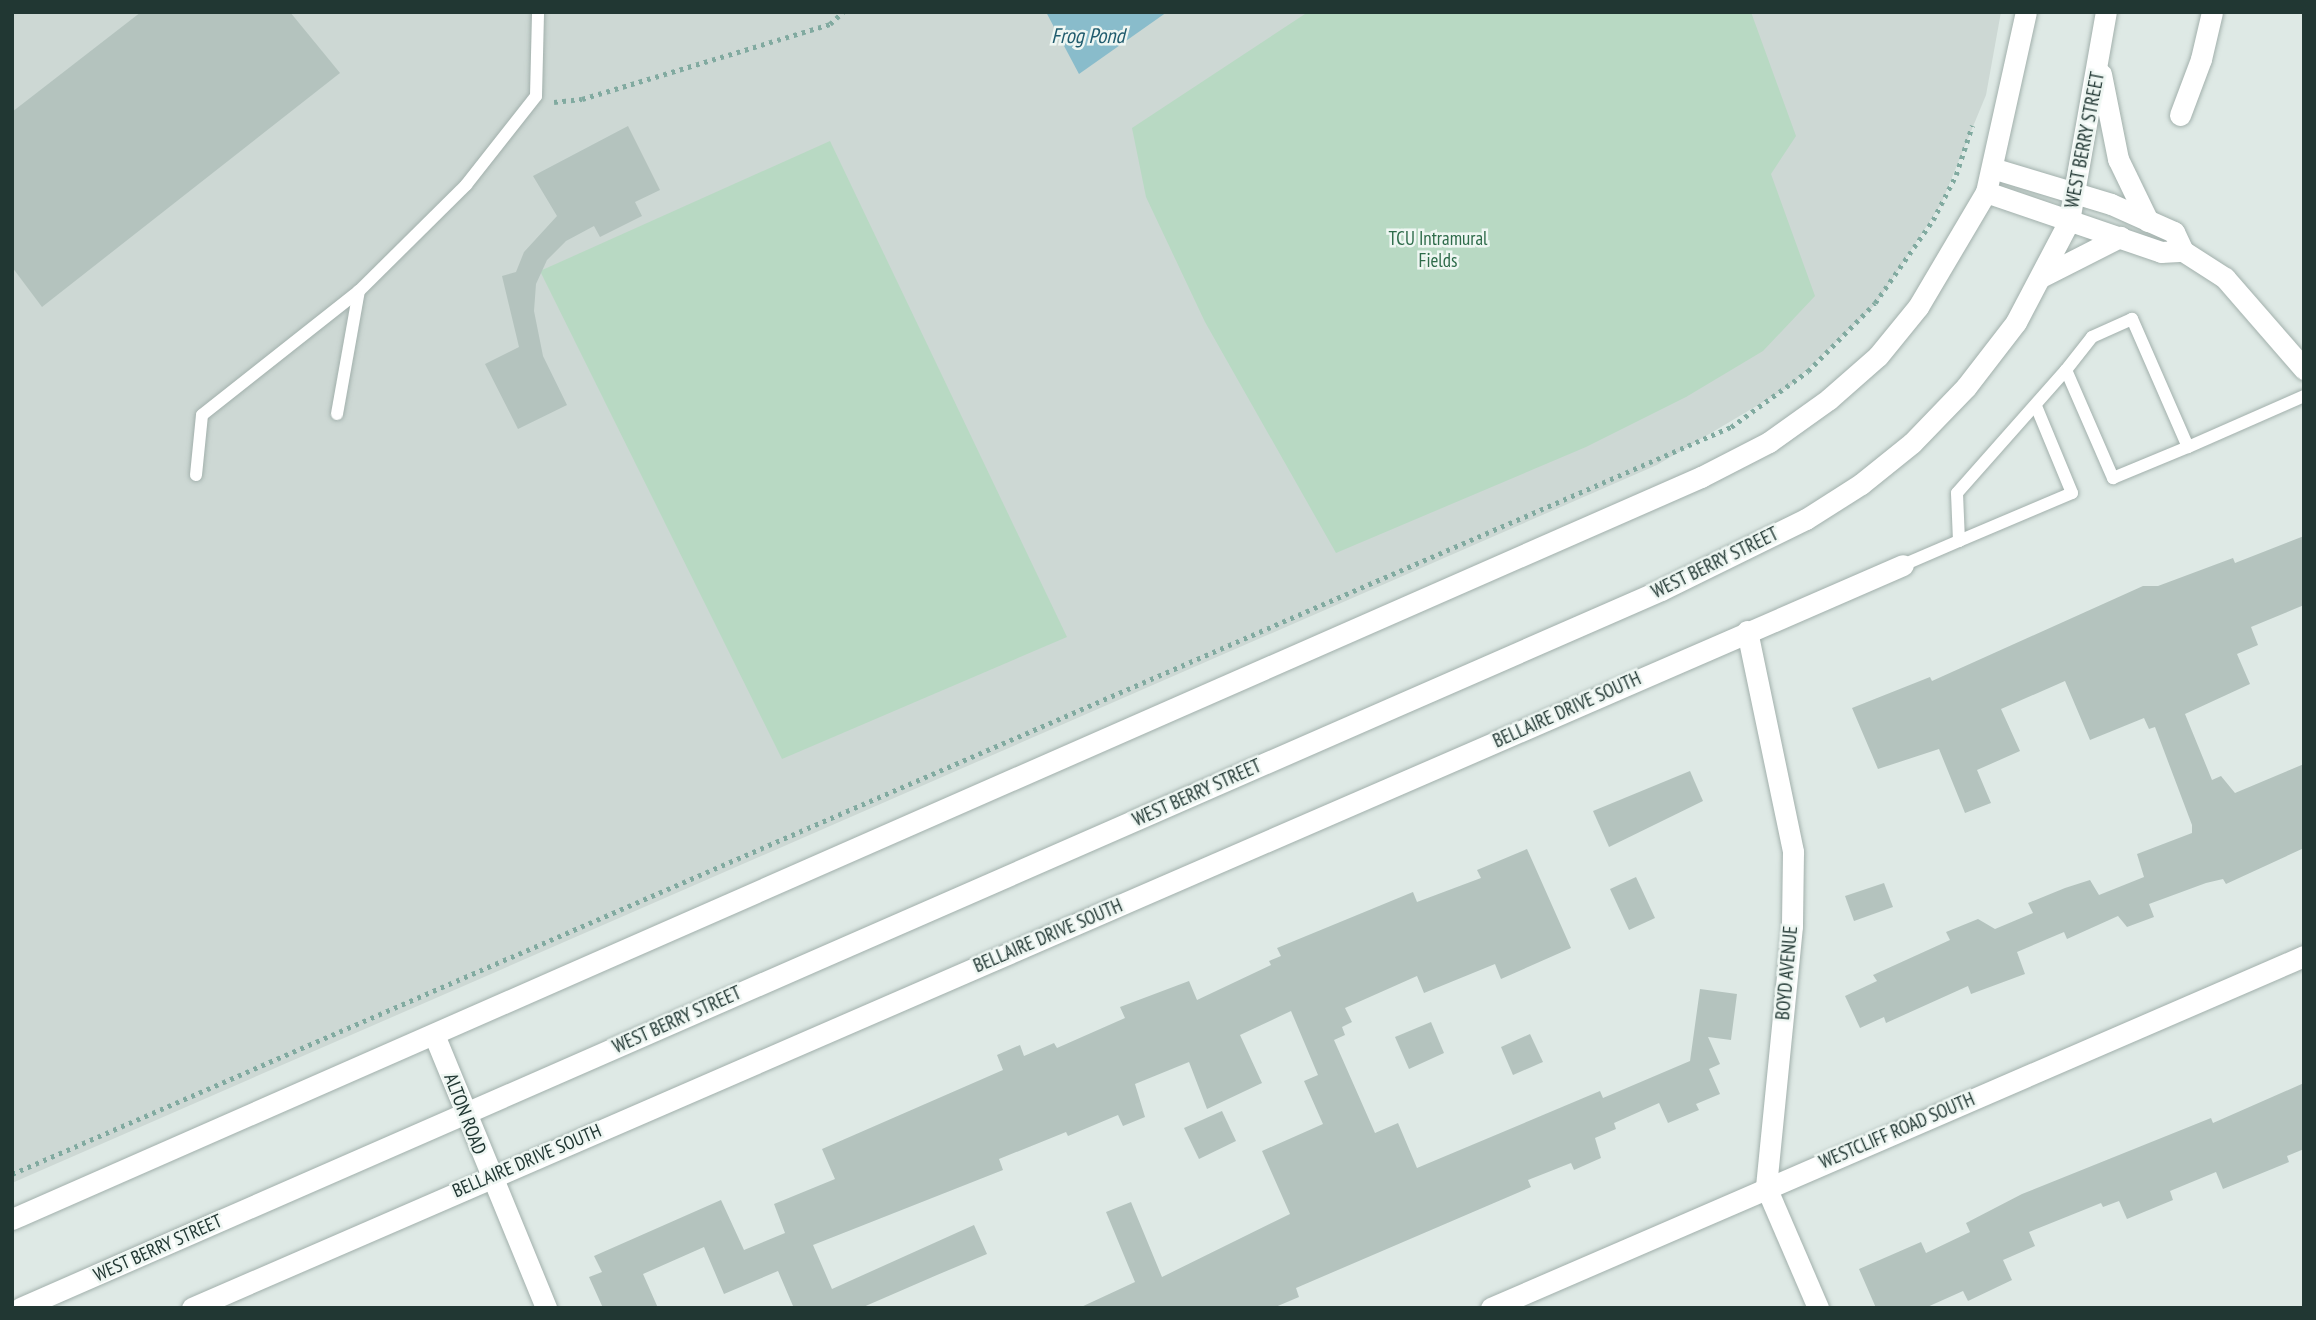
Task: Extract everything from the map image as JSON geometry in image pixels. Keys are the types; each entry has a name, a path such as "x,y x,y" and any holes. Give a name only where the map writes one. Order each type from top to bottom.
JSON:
{"main road":[{"path":"12,1219 435,1037 1701,477 1769,442 1829,399 1878,356 1918,307 1986,192 2026,12"},
{"name":"WEST BERRY STREET","path":"20,1308 1661,590 1806,519 1902,451 1966,387 2016,322 2069,221 2100,66 2106,12"},
{"path":"2180,116 2202,59 2212,12"},
{"path":"2100,66 2118,159 2148,221"},
{"path":"1992,168 2074,193 2174,232 2183,251 2225,278 2304,369"},
{"path":"1986,192 2161,252 2183,251"},
{"path":"2041,277 2120,237"},
{"name":"BELLAIRE DRIVE SOUTH","path":"192,1308 1903,565"},
{"name":"BOYD AVENUE","path":"1747,631 1793,852 1792,926 1766,1187 1818,1308"},
{"name":"WESTCLIFF ROAD SOUTH","path":"1491,1308 2304,956"},
{"name":"ALTON ROAD","path":"435,1037 489,1177 545,1308"}],"lane":[{"path":"197,475 202,415 359,291 466,184 536,96 538,12"},
{"path":"337,414 359,291"},
{"path":"1959,541 1957,493 2036,406 2092,337 2132,320 2188,447"},
{"path":"2066,370 2113,478 2304,396"},
{"path":"1903,565 2072,493 2036,406"}],"path":[{"path":"529,105 595,95 830,24 843,12"},
{"path":"12,1174 1731,427 1808,371 1875,303 1933,220 1956,174 1974,118"}],"shaded area":[{"path":"12,12 2001,12 1986,95 1941,204 1876,304 1790,386 1657,465 12,1183"}],"green space":[{"name":"TCU Intramural Fields","path":"1308,12 1751,12 1796,136 1771,174 1815,296 1763,351 1686,397 1586,447 1336,553 1205,322 1146,197 1132,128"},
{"path":"830,141 1067,637 782,759 540,271"}],"water":[{"name":"Frog Pond","path":"1046,12 1167,12 1079,74"}],"building":[{"path":"141,12 290,12 340,73 42,307 12,267 12,112"},
{"path":"628,126 660,190 635,202 642,216 600,237 594,226 566,241 547,260 536,284 534,311 543,356 567,405 518,429 485,364 519,347 502,276 516,272 524,252 557,216 533,176"},
{"path":"2304,536 2304,605 2251,627 2258,645 2237,654 2250,684 2185,714 2212,780 2221,776 2235,793 2304,764 2304,848 2226,884 2223,879 2206,883 2149,904 2154,917 2127,927 2118,916 2067,939 2064,932 2017,952 2025,974 1971,994 1968,986 1886,1023 1884,1017 1860,1028 1845,996 1877,981 1873,975 1950,940 1946,932 1978,919 1995,929 2033,913 2028,903 2065,888 2090,880 2099,895 2144,877 2137,854 2192,833 2192,825 2155,727 2149,729 2144,718 2090,740 2065,681 2001,709 2020,751 1977,770 1991,803 1965,813 1939,749 1878,769 1852,708 1930,677 1932,681 2143,586 2158,586 2233,558 2235,563"},
{"path":"1690,771 1703,801 1609,847 1593,811"},
{"path":"1527,849 1571,948 1501,979 1495,964 1424,993 1417,976 1345,1008 1352,1022 1342,1027 1345,1035 1334,1040 1375,1133 1398,1123 1417,1168 1600,1091 1603,1098 1690,1061 1700,989 1737,994 1731,1040 1708,1037 1720,1064 1709,1069 1720,1094 1696,1104 1699,1110 1668,1123 1659,1103 1614,1123 1616,1129 1595,1138 1601,1158 1574,1170 1571,1163 1528,1180 1531,1187 1296,1288 1299,1297 1273,1308 1079,1308 1135,1282 1106,1212 1131,1202 1162,1277 1290,1214 1262,1151 1323,1124 1304,1081 1318,1075 1291,1011 1240,1035 1262,1083 1207,1109 1189,1062 1135,1084 1145,1117 1123,1126 1118,1115 1068,1136 1066,1132 999,1159 1003,1170 813,1245 832,1289 974,1225 987,1254 861,1308 789,1308 793,1306 778,1271 724,1294 704,1247 643,1274 658,1308 603,1308 589,1277 602,1272 594,1256 721,1200 744,1250 785,1233 774,1204 835,1179 822,1149 1003,1070 997,1055 1020,1045 1024,1056 1054,1043 1057,1048 1125,1018 1120,1007 1189,981 1197,1000 1271,965 1269,961 1281,956 1277,948 1413,892 1417,902 1481,878 1477,870"},
{"path":"1636,877 1655,918 1629,930 1610,889"},
{"path":"1884,883 1893,907 1854,921 1845,896"},
{"path":"1431,1022 1444,1053 1409,1069 1395,1037"},
{"path":"1530,1034 1543,1062 1513,1075 1501,1047"},
{"path":"2304,1083 2304,1149 2287,1156 2289,1162 2223,1189 2216,1172 2170,1191 2173,1200 2127,1219 2119,1201 2103,1207 2101,1203 2029,1232 2035,1246 2003,1260 2012,1280 1968,1301 1963,1291 1925,1308 1876,1308 1859,1269 1921,1242 1926,1253 1970,1232 1966,1223 2022,1194 2211,1118 2213,1123"},
{"path":"1222,1111 1236,1141 1199,1159 1184,1128"}]}
